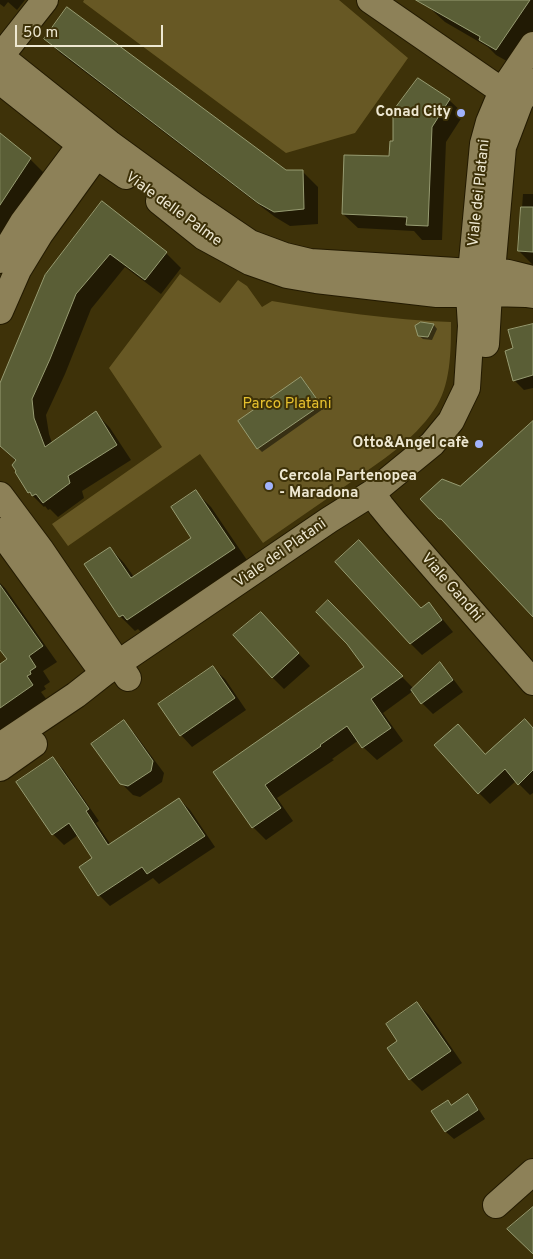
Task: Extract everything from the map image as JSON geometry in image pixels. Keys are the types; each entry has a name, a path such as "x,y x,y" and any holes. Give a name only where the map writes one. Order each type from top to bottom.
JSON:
{"street":[{"path":"0,56 46,0"},
{"path":"370,0 519,92"},
{"name":"Viale dei Platani","path":"0,768 116,676 329,520 376,500 432,444 451,421 467,388 471,326 481,282 483,144 489,122 519,92 533,45"},
{"name":"Viale delle Palme","path":"0,56 95,144"},
{"name":"Viale delle Palme","path":"0,81 50,122 95,144 250,243 285,256 310,262 481,282"},
{"path":"0,260 23,222 95,144"},
{"path":"0,311 18,270 95,144"},
{"path":"481,282 508,273 533,279"},
{"path":"481,282 533,295"},
{"path":"0,495 41,550 116,676"},
{"name":"Viale Gandhi","path":"376,500 533,682"},
{"path":"0,531 116,676"},
{"name":"Viale dei Platani","path":"0,746 76,695 116,676"},
{"path":"496,1205 533,1172"}],"green space":[{"path":"84,0 339,0 408,58 355,133 286,153 83,2"},
{"name":"Parco Platani","path":"180,274 220,303 238,280 247,286 262,307 272,301 361,314 451,322 449,368 440,401 426,421 396,450 263,543 200,454 68,546 52,524 162,447 109,368"}],"building":[{"path":"416,0 530,0 496,50 479,40 480,37"},
{"path":"67,7 286,170 303,170 304,209 274,212 258,203 44,39"},
{"path":"418,78 450,99 432,127 428,226 406,225 407,217 342,214 344,155 389,156 390,141 393,141 393,111"},
{"path":"0,133 31,158 0,205"},
{"path":"102,201 167,252 145,280 110,254 76,294 32,399 34,418 45,447 96,411 117,445 68,476 70,483 43,503 36,494 32,496 30,492 28,493 12,465 16,460 0,446 0,383 45,275"},
{"path":"521,207 533,207 533,252 518,251"},
{"path":"421,322 434,324 428,337 418,336 415,326"},
{"path":"533,324 533,375 513,381 505,351 513,348 508,330"},
{"path":"301,377 321,405 257,449 238,421"},
{"path":"533,421 533,617 420,499 442,479 460,486"},
{"path":"196,490 235,548 127,620 123,615 119,617 84,564 110,547 131,578 191,538 171,507"},
{"path":"359,540 421,608 429,602 442,620 410,644 335,562"},
{"path":"0,585 43,646 29,656 36,667 27,676 33,685 0,708 0,664 7,659 0,650"},
{"path":"328,600 403,676 371,699 391,728 362,748 347,726 320,745 265,785 281,808 252,828 213,772 364,667 347,644 316,612"},
{"path":"261,612 299,653 272,678 233,635"},
{"path":"440,662 453,680 421,704 411,690"},
{"path":"213,666 235,698 180,736 158,704"},
{"path":"525,719 533,728 533,770 518,785 505,769 478,794 434,745 458,724 485,754"},
{"path":"124,720 153,761 151,771 128,786 120,784 91,744"},
{"path":"53,757 89,809 86,811 108,845 179,798 205,836 147,874 142,867 98,896 79,867 92,858 69,823 52,835 16,782"},
{"path":"417,1002 451,1051 409,1080 387,1048 397,1041 386,1024"},
{"path":"468,1094 478,1110 445,1132 431,1111 448,1100 451,1105"},
{"path":"533,1207 533,1254 507,1229"}],"place":[{"name":"Conad City","path":"461,113"},
{"name":"Otto&Angel cafè","path":"479,444"},
{"name":"Cercola Partenopea - Maradona","path":"269,486"}]}
